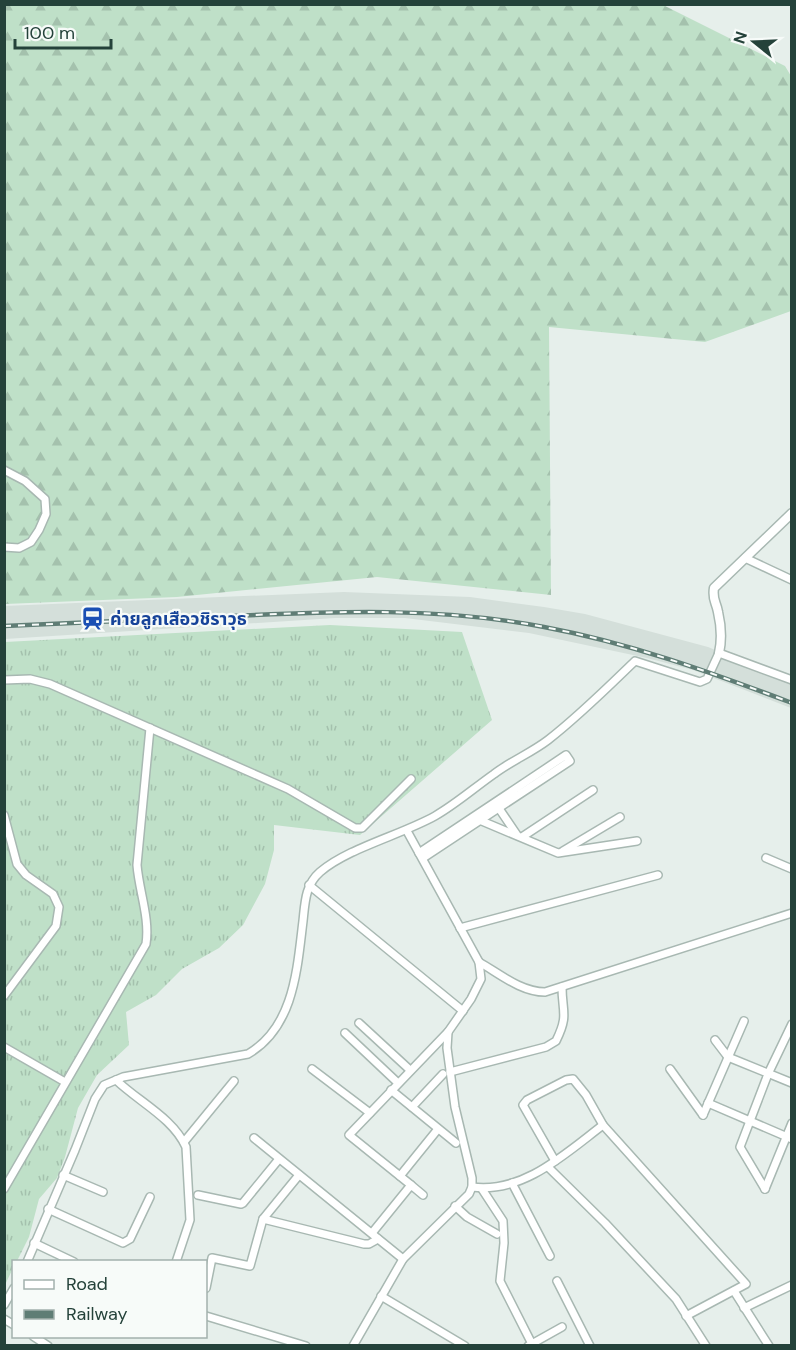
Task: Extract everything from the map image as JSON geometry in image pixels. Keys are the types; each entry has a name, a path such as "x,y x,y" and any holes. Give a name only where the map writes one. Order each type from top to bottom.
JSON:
{"street":[{"path":"4,470 25,481 45,499 46,514 39,530 30,542 19,548 4,547"},
{"path":"28,1260 95,1099 104,1085 116,1080 193,1063 248,1054 271,1036 282,1019 291,995 309,885 321,872 349,855 407,831 436,816 495,772 546,741 578,715 635,661 700,682 707,678 722,642 718,612 713,598 714,588 792,513"},
{"path":"746,558 792,580"},
{"path":"719,653 792,680"},
{"path":"4,680 39,680 288,789 355,828 362,828 411,779"},
{"path":"4,1189 146,944 147,923 136,865 150,728"},
{"path":"421,856 536,779"},
{"path":"520,836 593,790"},
{"path":"497,805 520,836"},
{"path":"4,815 16,864 26,875 52,894 59,907 56,926 4,996"},
{"path":"558,854 620,817"},
{"path":"477,818 558,854 637,841"},
{"path":"407,831 479,962 481,979 448,1032 349,1135 423,1196"},
{"path":"766,858 792,869"},
{"path":"460,928 658,875"},
{"path":"309,885 463,1011"},
{"path":"479,962 522,988 534,992 545,992 791,912"},
{"path":"412,1107 446,1073 546,1047 556,1041 565,1017 562,987"},
{"path":"670,1069 703,1115 744,1022"},
{"path":"358,1023 410,1070"},
{"path":"792,1024 768,1074 740,1147 765,1189 789,1137 792,1123"},
{"path":"353,1346 403,1259 469,1194 472,1187 472,1178 446,1073 448,1032"},
{"path":"345,1033 398,1083"},
{"path":"715,1040 728,1057 792,1083"},
{"path":"4,1047 65,1082"},
{"path":"312,1069 370,1113"},
{"path":"555,1161 524,1109 525,1102 566,1080 573,1079 586,1095 603,1125 746,1284 686,1316"},
{"path":"116,1080 167,1122 182,1137 186,1147 189,1220 177,1260"},
{"path":"184,1142 234,1081"},
{"path":"391,1090 456,1143"},
{"path":"708,1104 789,1137"},
{"path":"472,1187 482,1189 512,1183 548,1167 603,1125"},
{"path":"400,1176 438,1129"},
{"path":"254,1138 403,1259"},
{"path":"198,1195 241,1204 279,1159"},
{"path":"548,1167 661,1282 676,1299 706,1346"},
{"path":"63,1175 103,1192"},
{"path":"207,1283 212,1258 250,1266 263,1219 299,1175"},
{"path":"512,1183 550,1256"},
{"path":"372,1233 411,1185"},
{"path":"482,1189 503,1221 504,1243 500,1281 531,1345 562,1327"},
{"path":"48,1209 123,1243 130,1239 150,1197"},
{"path":"455,1206 467,1217 497,1234"},
{"path":"263,1219 364,1244 378,1239"},
{"path":"34,1244 70,1260"},
{"path":"557,1281 590,1346"},
{"path":"744,1308 792,1285"},
{"path":"4,1305 12,1291"},
{"path":"734,1291 769,1346"},
{"path":"381,1296 465,1346"},
{"path":"207,1316 306,1346"}],"shaded area":[{"path":"344,592 470,597 585,614 708,647 791,681 791,708 693,670 647,658 529,633 405,618 335,618 5,639 4,606"}],"green space":[{"path":"4,5 663,5 785,66 791,76 791,311 705,342 549,327 551,595 377,577 177,597 5,604"},
{"name":"ค่ายลูกเสือวชิราวุธ","path":"330,625 462,632 492,720 360,835 274,825 274,850 265,884 243,925 219,948 182,969 156,995 126,1012 129,1045 97,1075 78,1108 57,1178 39,1199 29,1237 18,1260 12,1260 12,1270 5,1285 5,642"}],"railway":[{"path":"4,626 349,612 466,616 544,627 608,641 700,670 792,703"}],"place":[{"name":"ค่ายลูกเสือวชิราวุธ","path":"92,619"}]}
